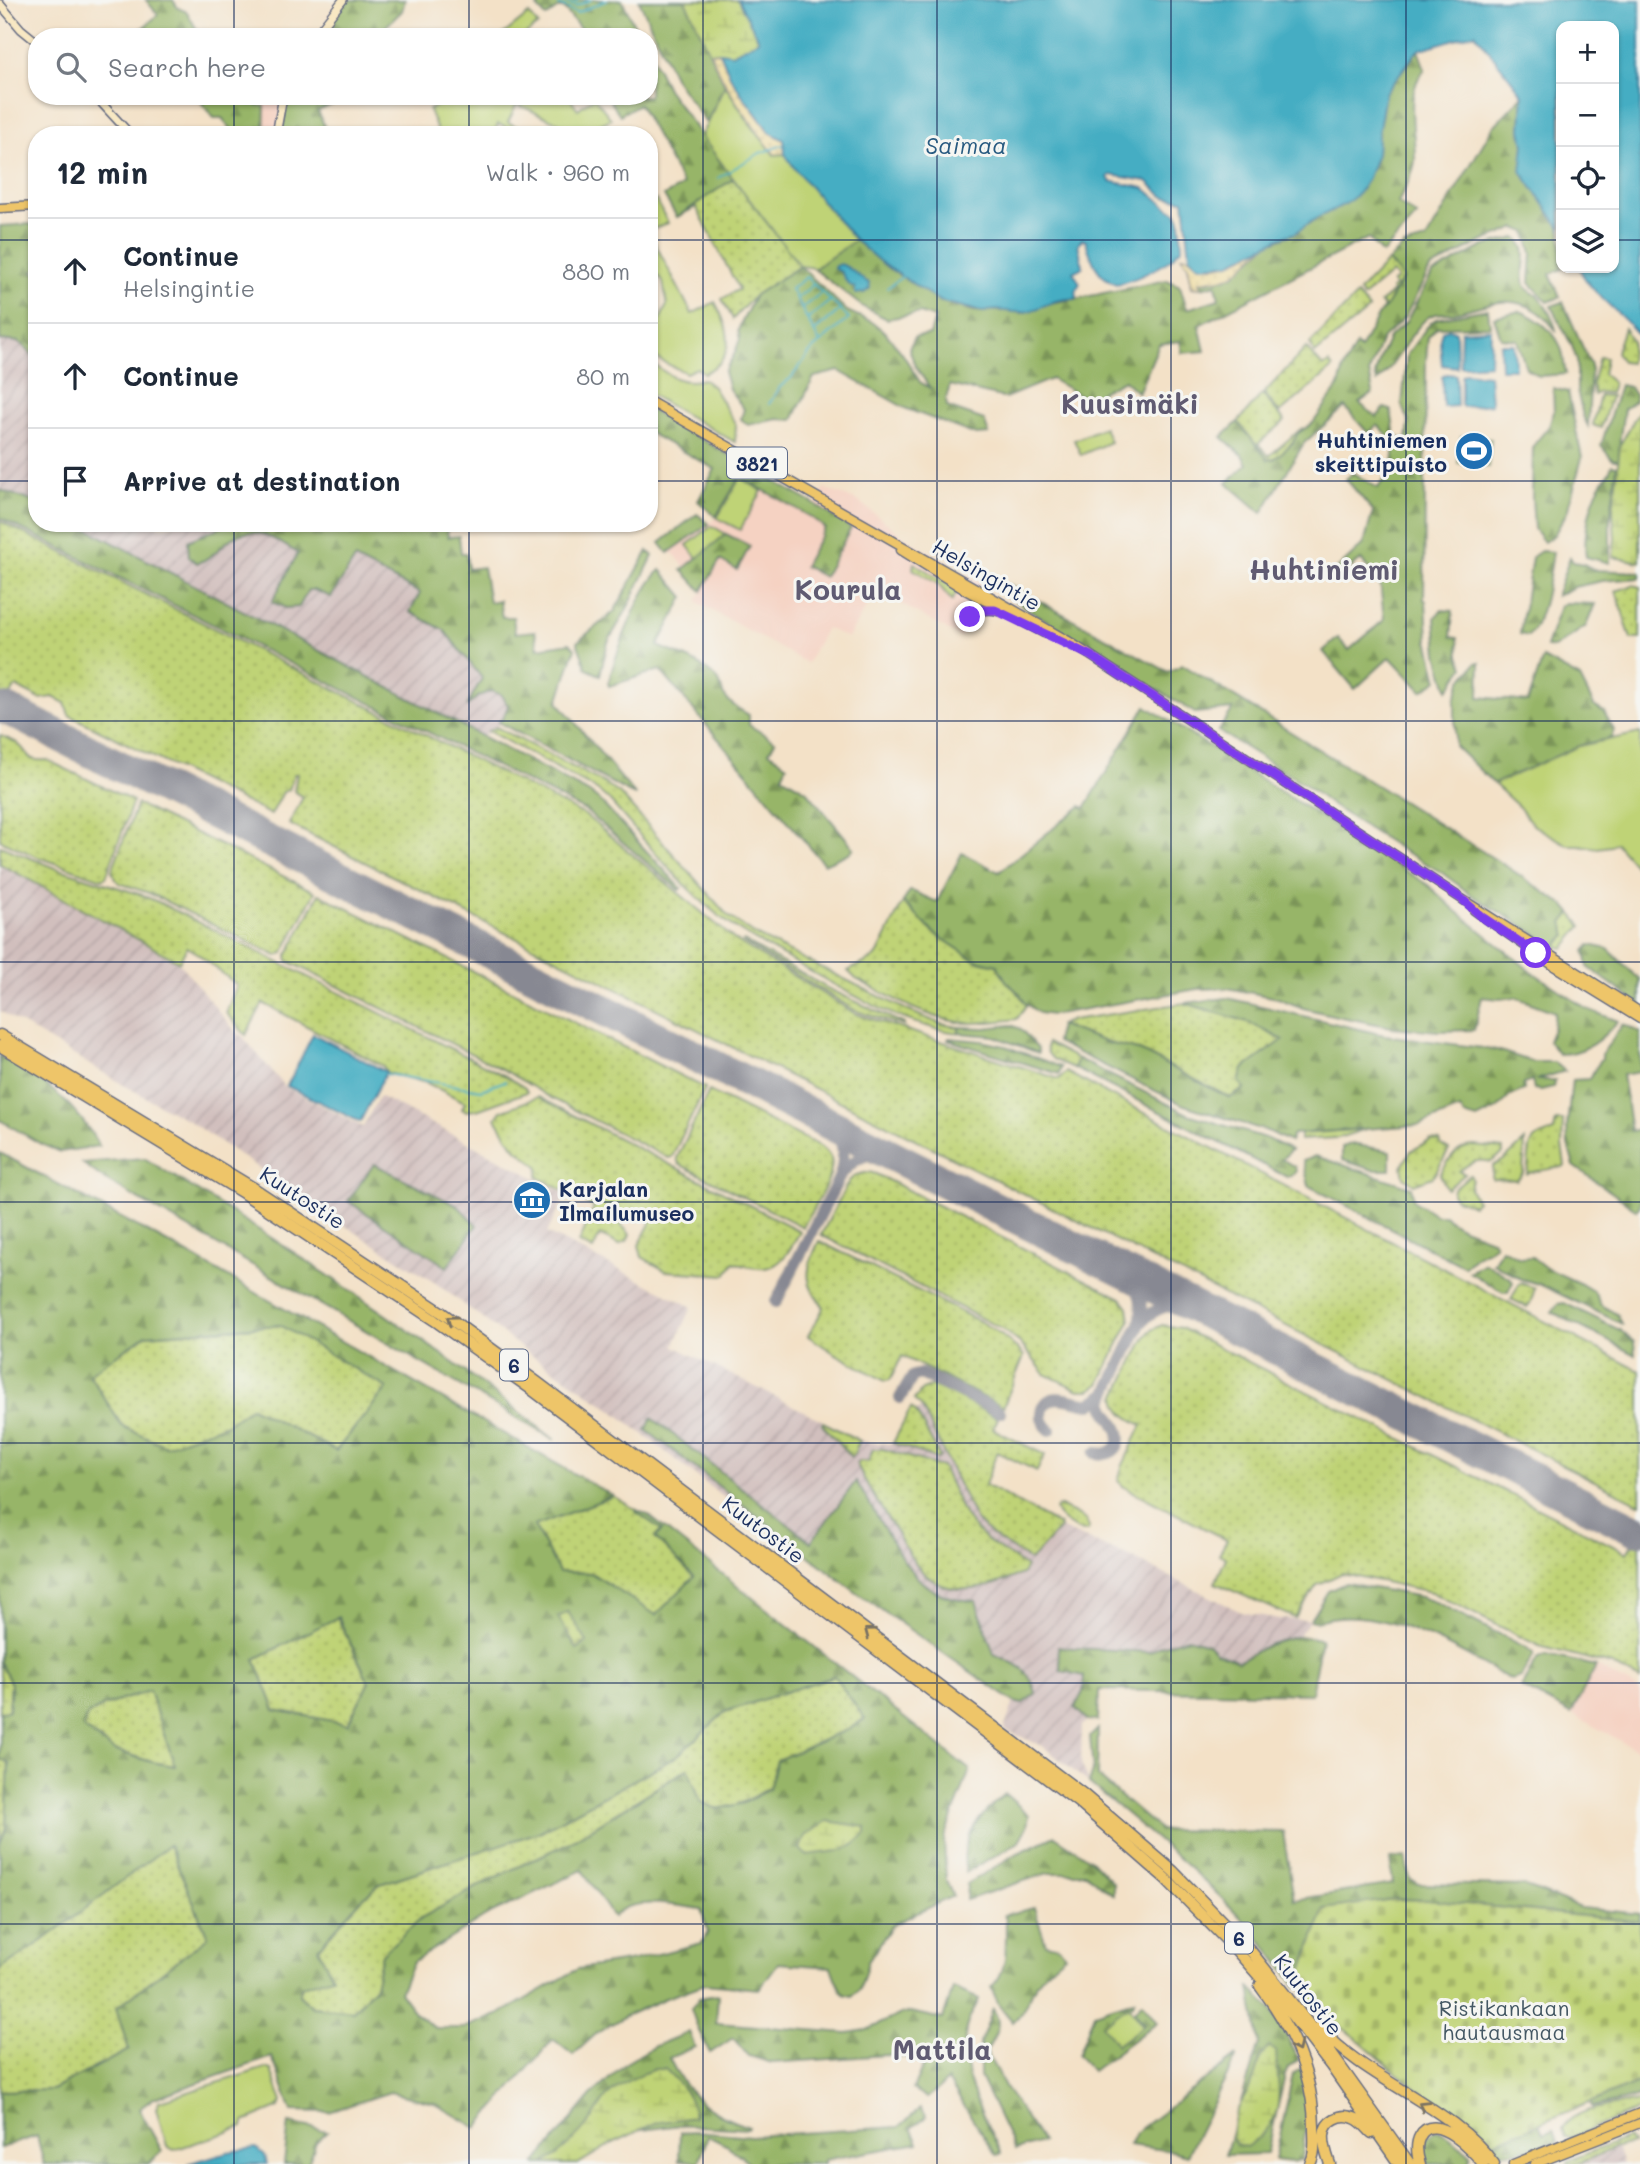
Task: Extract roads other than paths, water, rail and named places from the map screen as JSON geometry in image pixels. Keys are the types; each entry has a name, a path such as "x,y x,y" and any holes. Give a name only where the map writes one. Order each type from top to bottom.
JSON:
{"highway":[{"name":"Kuutostie","path":"0,1035 252,1187 441,1312 559,1398 998,1736"},
{"name":"Kuutostie","path":"0,1046 243,1193 434,1320 1117,1822 1169,1875 1280,2000 1331,2066 1397,2164"},
{"name":"Kuutostie","path":"1169,1875 1228,1927 1283,1989 1410,2164"},
{"path":"1169,1875 1264,1992 1294,2040 1304,2062 1313,2104 1314,2141 1310,2164"},
{"path":"1169,1875 1210,1903 1341,2049 1458,2128 1481,2148 1494,2164"},
{"path":"1303,2164 1309,2153 1310,2084"},
{"path":"1328,2164 1324,2146 1325,2130 1332,2121 1343,2116 1353,2118 1364,2125 1397,2164"},
{"path":"1420,2164 1417,2151 1419,2138 1423,2132 1433,2128 1447,2131 1483,2164"}],"main road":[{"path":"321,28 343,0"},
{"path":"0,4 28,35"},
{"path":"103,105 123,126"},
{"path":"278,126 281,105"},
{"path":"0,208 28,206"},
{"name":"Helsingintie","path":"658,406 1091,656 1638,1015"},
{"name":"Helsingintie","path":"865,525 925,566 1020,621 1091,656"},
{"path":"965,620 982,610 991,609 1020,621"},
{"path":"1513,2164 1640,2113"},
{"path":"1535,2164 1640,2123"},
{"path":"1310,2164 1328,2164"}],"water":[{"name":"Saimaa","path":"738,0 1640,0 1640,337 1599,296 1582,273 1619,273 1619,21 1556,21 1556,222 1521,171 1524,144 1521,130 1523,95 1475,33 1418,50 1385,93 1377,154 1367,180 1359,193 1347,203 1315,219 1295,233 1230,263 1203,266 1190,257 1184,200 1164,197 1147,181 1110,175 1110,181 1144,188 1176,212 1180,219 1182,248 1158,268 1116,284 1099,272 1086,241 1082,239 1078,244 1083,267 1073,272 1080,283 1076,290 1077,297 1024,312 984,312 939,301 879,261 855,240 795,169 785,154 784,140 770,132 730,76 720,52 732,54 759,40"},
{"path":"840,264 869,283 870,288 864,293 855,294 855,288 834,268"},
{"path":"1449,329 1456,332 1457,367 1442,365 1440,339 1442,331"},
{"path":"1491,329 1490,364 1460,365 1461,331"},
{"path":"1500,344 1514,344 1515,369 1501,369"},
{"path":"1464,373 1489,375 1491,404 1461,405 1461,376"},
{"path":"1446,374 1456,375 1457,406 1443,407 1442,377"},
{"path":"313,1034 386,1072 360,1122 287,1086"},
{"path":"256,2148 265,2155 267,2164 188,2164 227,2152"}],"waterway":[{"path":"560,0 576,6 591,0"},
{"path":"559,5 577,13 607,0"},
{"path":"718,178 760,153 783,145"},
{"path":"887,288 903,276"},
{"path":"769,404 812,350 849,318 806,277 791,289 820,343"},
{"path":"797,298 814,284"},
{"path":"802,308 822,292"},
{"path":"808,319 831,300"},
{"path":"815,331 840,310"},
{"path":"386,1074 481,1090 505,1081"}],"place":[{"name":"Huhtiniemen skeittipuisto","path":"1474,451"},
{"name":"Karjalan Ilmailumuseo","path":"532,1200"}],"district":[{"name":"Kuusimäki","path":"1130,403"},
{"name":"Huhtiniemi","path":"1324,569"},
{"name":"Kourula","path":"848,589"},
{"name":"Mattila","path":"942,2049"}],"park label":[{"name":"Ristikankaan hautausmaa","path":"1504,2019"}]}
